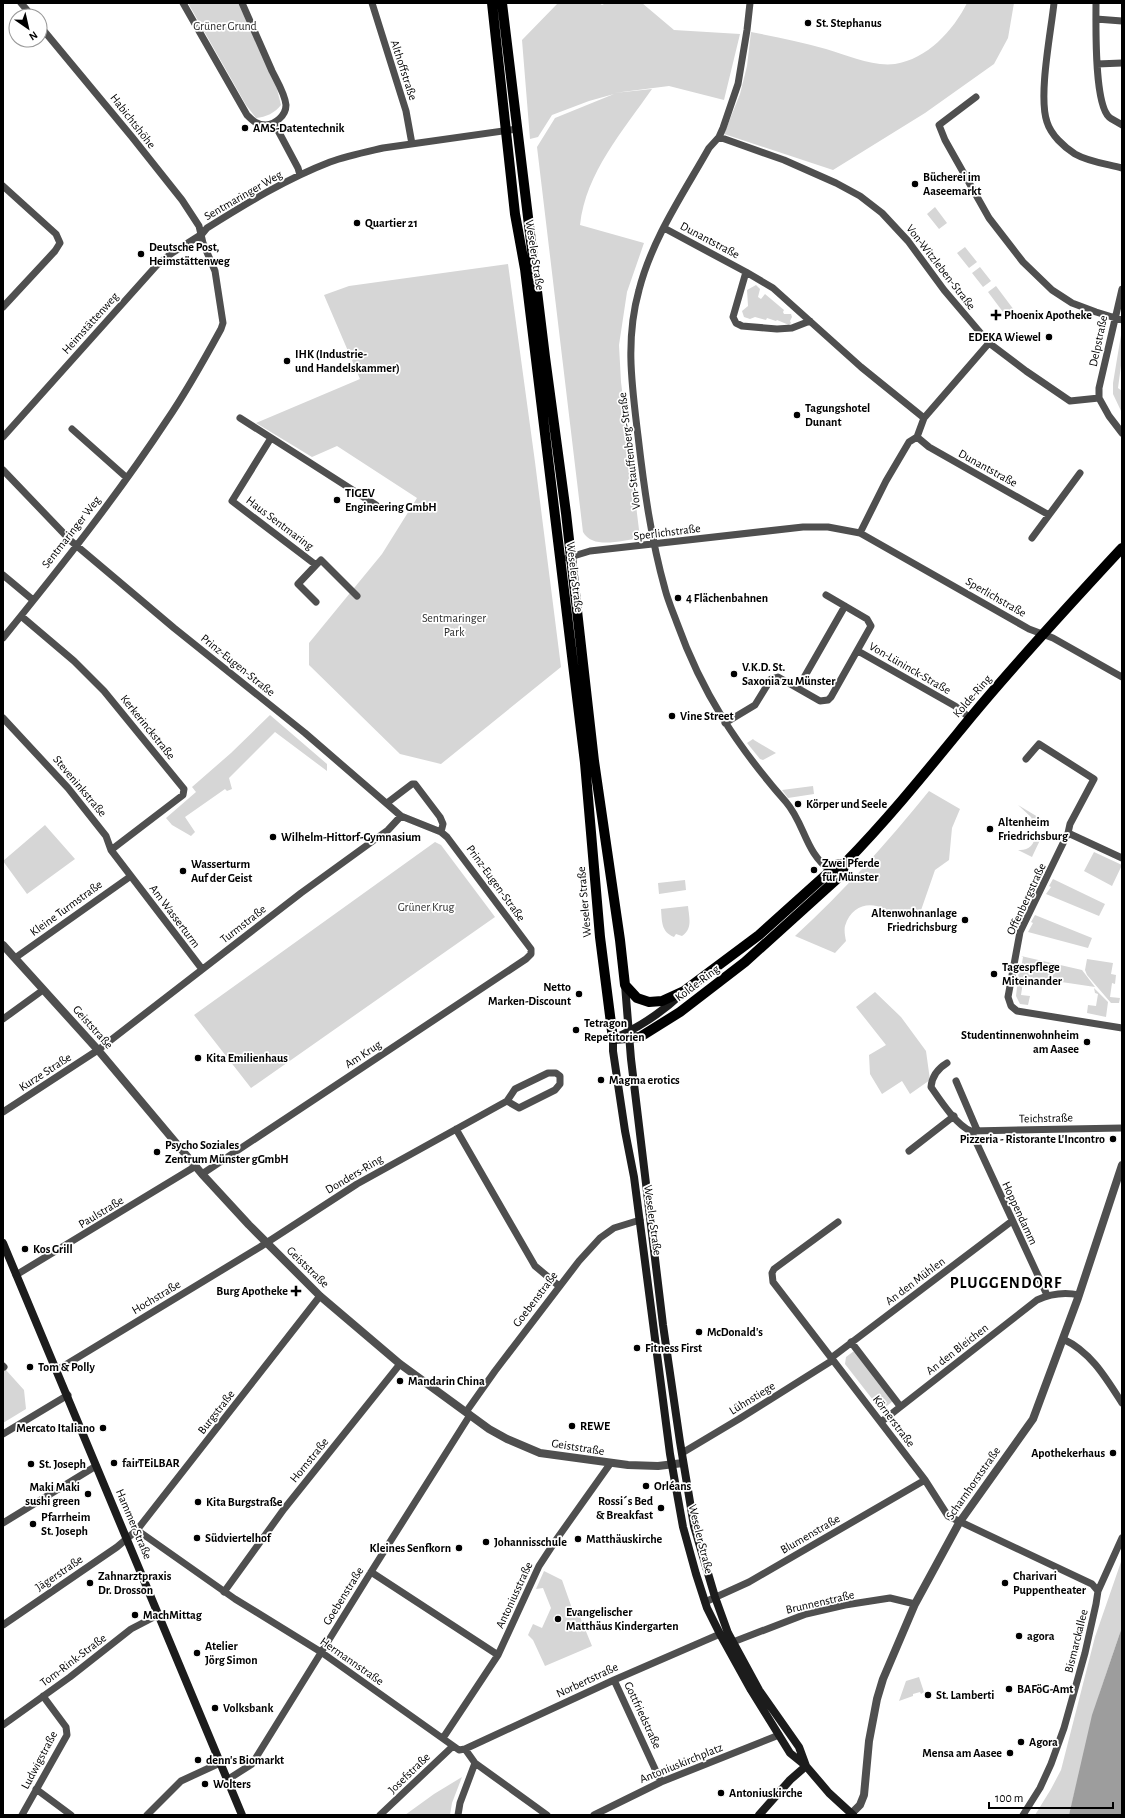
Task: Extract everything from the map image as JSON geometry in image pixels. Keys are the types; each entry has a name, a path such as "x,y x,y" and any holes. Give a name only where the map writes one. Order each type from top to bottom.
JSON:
{"main road":[{"name":"Weseler Straße","path":"492,3 515,214 525,269 585,763 600,937 625,1131 634,1177 672,1465 683,1527 690,1557 704,1602 751,1690 792,1755 806,1766 829,1793 852,1814"},
{"name":"Weseler Straße","path":"502,3 571,558 597,785 620,940 630,1035 631,1059 661,1306 683,1463 696,1532 715,1597 733,1642 759,1690 799,1747 806,1766"},
{"name":"Kolde-Ring","path":"630,1035 640,1038 654,1030 745,962 838,878 843,871 844,864 883,823 970,718 1043,634 1122,548"},
{"name":"Kolde-Ring","path":"613,1039 630,1035 667,1008 684,991 759,935 838,864 844,864"},
{"name":"Kolde-Ring","path":"625,985 637,998 649,1002 662,1001 684,991"},
{"name":"Hammer Straße","path":"3,1243 68,1395 96,1466 132,1534 158,1615 242,1815"},
{"path":"759,1815 790,1780 806,1766"}],"street":[{"path":"183,3 247,116 253,122 260,125 274,123 284,113 286,106 281,90 242,3"},
{"name":"Althoffstraße","path":"372,3 408,120 412,144"},
{"name":"Von-Stauffenberg-Straße","path":"750,3 742,67 733,99 719,137 709,148 664,228 652,251 639,290 632,318 630,346 632,381 646,507 665,592 683,640 703,686 725,723 760,773 789,806 801,827 806,841 818,860 831,871"},
{"path":"1054,3 1044,97 1047,123 1060,143 1076,155 1122,168"},
{"path":"1096,3 1097,64 1102,100 1108,116 1122,125"},
{"path":"1096,19 1122,20"},
{"name":"Habichtshöhe","path":"48,35 94,90 182,200 199,226 202,234"},
{"path":"1097,64 1122,63"},
{"path":"976,97 938,125 989,218 1023,262 1052,290 1072,303 1122,320"},
{"path":"274,123 298,168 300,175"},
{"name":"Sentmaringer Weg","path":"3,638 127,478 173,411 222,329 223,318 215,271 202,239 202,234 207,228 252,200 300,175 337,160 383,148 517,129"},
{"name":"Von-Witzleben-Straße","path":"719,137 733,140 852,191 882,213 908,241 944,290 989,343 1026,371 1070,400 1099,398"},
{"path":"3,186 56,234 60,243 3,307"},
{"name":"Dunantstraße","path":"664,228 773,288 861,367 924,418"},
{"name":"Heimstättenweg","path":"3,437 156,266 172,253 202,234"},
{"name":"Dunantstraße","path":"746,272 733,317 736,323 742,326 777,329 792,328 810,321"},
{"name":"Delpstraße","path":"1099,398 1099,388 1122,288"},
{"path":"860,533 886,481 909,442 917,437 924,418 989,343"},
{"path":"1099,398 1122,433"},
{"path":"240,418 376,505"},
{"path":"72,429 127,478"},
{"name":"Dunantstraße","path":"917,437 929,447 1049,515"},
{"name":"Haus Sentmaring","path":"271,438 232,501 316,565"},
{"name":"Prinz-Eugen-Straße","path":"3,470 76,545 174,628 305,733 402,816 441,832 457,849 531,949"},
{"path":"1032,538 1080,473"},
{"name":"Sperlichstraße","path":"560,558 571,558 590,552 804,527 824,526 860,533 1029,629 1053,638 1122,677"},
{"name":"Haus Sentmaring","path":"316,602 298,584 321,560 357,596"},
{"path":"3,575 33,600"},
{"name":"Von-Lüninck-Straße","path":"725,723 755,705 771,679 774,677 778,677 820,701 828,700 858,651 871,626 868,619 826,595"},
{"path":"798,688 845,606"},
{"name":"Kerkerinckstraße","path":"21,616 74,661 104,691 184,789 183,795 111,850"},
{"name":"Von-Lüninck-Straße","path":"858,651 955,706 970,718"},
{"name":"Steveninkstraße","path":"3,718 68,788 106,836 111,850 131,876"},
{"name":"Offenbergstraße","path":"1026,759 1039,744 1094,779 1070,824 1068,834 1020,932 1008,997 1009,1003 1017,1011 1122,1028"},
{"path":"387,803 412,784 415,784 440,817 443,824 441,832"},
{"name":"Turmstraße","path":"98,1050 301,893 388,830 402,816"},
{"path":"1068,834 1122,858"},
{"name":"Am Wasserturm","path":"131,876 202,969"},
{"name":"Kleine Turmstraße","path":"15,958 131,876"},
{"name":"Geiststraße","path":"3,946 98,1050 202,1174 266,1243 320,1296 400,1364 468,1414 507,1439 540,1453 610,1464 648,1466 683,1463"},
{"name":"Am Krug","path":"202,1174 529,957 531,949"},
{"path":"3,1018 43,990"},
{"name":"Kurze Straße","path":"3,1112 98,1050"},
{"name":"Hoppendamm","path":"947,1063 940,1067 933,1076 931,1087 966,1129 974,1131"},
{"name":"Donders-Ring","path":"266,1243 357,1184 507,1101 515,1089 548,1073 556,1073 560,1076 560,1084 555,1090 526,1106 519,1108 507,1101"},
{"name":"Hoppendamm","path":"956,1081 974,1131 1012,1221 1047,1295"},
{"path":"910,1151 954,1116"},
{"name":"Teichstraße","path":"974,1131 1122,1128"},
{"path":"456,1129 535,1266 559,1286"},
{"name":"Scharnhorststraße","path":"852,1814 860,1805 864,1796 868,1741 876,1699 883,1678 915,1604 959,1522 1033,1419 1079,1295 1122,1165"},
{"name":"Paulstraße","path":"16,1275 196,1166"},
{"name":"Goebenstraße","path":"227,1780 252,1764 468,1414 559,1286 600,1238 614,1228 640,1220"},
{"name":"An den Mühlen","path":"832,1359 851,1342 1012,1221"},
{"name":"Körnerstraße","path":"838,1222 774,1269 772,1277 773,1282 925,1480 948,1516 1072,1574 1092,1584 1098,1591"},
{"name":"Hochstraße","path":"57,1370 266,1243"},
{"path":"1047,1295 1079,1295"},
{"name":"An den Bleichen","path":"881,1422 1037,1300 1047,1295"},
{"name":"Burgstraße","path":"132,1534 320,1296"},
{"path":"1063,1339 1085,1353 1096,1364 1122,1403"},
{"name":"Körnerstraße","path":"851,1342 900,1406"},
{"name":"Lühnstiege","path":"682,1453 746,1415 832,1359"},
{"name":"Hornstraße","path":"224,1592 284,1509 400,1364"},
{"path":"3,1434 68,1395"},
{"name":"Antoniusstraße","path":"443,1738 498,1655 539,1566 610,1464"},
{"path":"3,1523 96,1466"},
{"name":"Blumenstraße","path":"704,1602 749,1582 925,1480"},
{"name":"Hermannstraße","path":"132,1534 321,1652 443,1738 452,1747"},
{"name":"Jägerstraße","path":"3,1625 132,1534"},
{"name":"Bismarckallee","path":"1022,1815 1040,1788 1051,1764 1061,1735 1084,1653 1098,1591 1122,1538"},
{"path":"371,1572 498,1655"},
{"name":"Brunnenstraße","path":"733,1642 806,1614 832,1608 890,1598 915,1604"},
{"name":"Tom-Rink-Straße","path":"3,1725 131,1629 158,1615"},
{"name":"Norbertstraße","path":"465,1749 614,1680 720,1634"},
{"name":"Gottfriedstraße","path":"614,1680 661,1782"},
{"name":"Ludwigstraße","path":"22,1815 64,1741 67,1730 43,1696"},
{"name":"Antoniuskirchplatz","path":"594,1815 661,1782 779,1735"},
{"path":"452,1747 459,1750 465,1749 475,1763 547,1815"},
{"name":"Josefstraße","path":"380,1815 452,1747"},
{"path":"147,1815 181,1781 220,1763"},
{"path":"458,1815 460,1803 475,1763"},
{"path":"36,1789 71,1815"}],"green space":[{"name":"Grüner Grund","path":"188,3 238,3 276,85 281,105 276,110 267,116 256,118 246,105"},
{"path":"558,3 599,3 602,5 606,3 642,3 674,30 740,34 724,100 669,86 614,93 652,89 607,153 590,187 584,206 580,225 644,243 627,292 619,345 621,382 640,538 617,542 594,541 588,538 583,532 537,147 555,118 614,94 589,101 552,115 538,137 530,139 522,40"},
{"path":"967,3 1014,3 1008,38 994,64 925,113 833,170 724,134 740,94 747,66 751,32 807,44 878,64 895,64 918,56 938,42 954,24"},
{"path":"935,207 947,223 939,229 927,214"},
{"path":"965,247 977,262 969,268 957,253"},
{"name":"Sentmaringer Park","path":"508,264 561,667 441,764 400,754 309,665 309,643 382,554 417,498 337,446 312,457 256,423 360,379 324,295 349,286"},
{"path":"980,267 991,281 983,287 972,273"},
{"path":"756,285 760,289 758,297 761,299 765,294 784,310 784,314 791,314 791,323 789,325 767,318 766,320 755,317 750,319 744,317 742,311 748,306 747,290"},
{"path":"996,286 1014,310 1006,316 988,292"},
{"path":"1122,329 1122,358 1118,388 1122,391 1122,413 1113,394 1113,383"},
{"path":"270,715 327,764 327,771 275,732 229,778 232,789 227,791 225,789 185,817 195,832 191,836 172,825 166,818 196,792 192,787 231,753"},
{"path":"753,739 776,753 763,760 760,759 747,743"},
{"path":"813,786 814,794 788,798 782,790"},
{"path":"929,791 960,809 952,828 949,860 935,870 919,916 899,920 885,909 877,906 869,905 862,907 849,917 845,926 846,941 835,953 795,936 831,902 865,866"},
{"path":"1018,805 1048,823 1046,827 1035,826 1031,817"},
{"path":"45,825 75,859 27,894 3,861"},
{"path":"1039,833 1046,836 1044,839 1041,838 1032,857 1018,850 1030,847 1034,842 1035,835"},
{"name":"Grüner Krug","path":"435,842 441,845 495,917 251,1088 194,1015"},
{"path":"1094,852 1122,865 1112,886 1084,871"},
{"path":"1053,879 1105,904 1099,916 1046,894 1051,887 1049,886"},
{"path":"685,880 686,890 659,894 658,883"},
{"path":"688,906 690,922 688,930 682,936 676,934 674,937 670,935 664,929 661,909"},
{"path":"1035,915 1092,938 1088,948 1028,932"},
{"path":"1021,956 1082,970 1095,987 1028,977 1027,983 1023,982 1021,995 1030,996 1028,1005 1020,1004 1016,996 1019,969 1021,969 1023,957"},
{"path":"1087,959 1113,963 1111,974 1116,975 1115,984 1112,983 1110,997 1120,998 1119,1003 1111,1003 1087,975 1085,970"},
{"path":"1094,988 1108,1002 1106,1017 1087,1013 1088,1005 1096,1006 1098,994 1095,993"},
{"path":"875,992 901,1017 926,1051 930,1080 910,1094 902,1081 882,1094 870,1074 869,1055 886,1045 856,1007"},
{"path":"854,1351 893,1401 883,1409 880,1409 845,1364 846,1357"},
{"path":"3,1370 6,1370 24,1390 26,1409 3,1423"},
{"path":"1122,1559 1122,1627 1100,1692 1069,1815 1035,1815 1061,1770 1095,1637"},
{"name":"Evangelischer Matthäus Kindergarten","path":"544,1571 562,1580 574,1614 578,1612 592,1646 545,1666 533,1640 528,1635 533,1624 542,1628 551,1608 543,1588 536,1589"},
{"path":"919,1677 924,1692 921,1694 920,1692 913,1694 913,1696 899,1701 906,1681"},
{"path":"462,1777 452,1803 450,1815 405,1815 434,1794"}],"shaded area":[{"path":"1122,1627 1122,1815 1069,1815 1092,1715"}],"place":[{"name":"St. Stephanus","path":"808,23"},
{"name":"AMS-Datentechnik","path":"245,128"},
{"name":"Bücherei im Aaseemarkt","path":"915,184"},
{"name":"Quartier 21","path":"357,223"},
{"name":"Deutsche Post, Heimstättenweg","path":"141,254"},
{"name":"Phoenix Apotheke","path":"996,315"},
{"name":"EDEKA Wiewel","path":"1049,337"},
{"name":"IHK (Industrie- und Handelskammer)","path":"287,361"},
{"name":"Tagungshotel Dunant","path":"797,415"},
{"name":"TIGEV Engineering GmbH","path":"337,500"},
{"name":"4 Flächenbahnen","path":"678,598"},
{"name":"V.K.D. St. Saxonia zu Münster","path":"734,674"},
{"name":"Vine Street","path":"672,716"},
{"name":"Körper und Seele","path":"798,804"},
{"name":"Altenheim Friedrichsburg","path":"990,829"},
{"name":"Wilhelm-Hittorf-Gymnasium","path":"273,837"},
{"name":"Zwei Pferde für Münster","path":"814,870"},
{"name":"Wasserturm Auf der Geist","path":"183,871"},
{"name":"Altenwohnanlage Friedrichsburg","path":"965,920"},
{"name":"Tagespflege Miteinander","path":"994,974"},
{"name":"Netto Marken-Discount","path":"579,994"},
{"name":"Tetragon Repetitorien","path":"576,1030"},
{"name":"Studentinnenwohnheim am Aasee","path":"1087,1042"},
{"name":"Kita Emilienhaus","path":"198,1058"},
{"name":"Magma erotics","path":"601,1080"},
{"name":"Pizzeria - Ristorante L'Incontro","path":"1113,1139"},
{"name":"Psycho Soziales Zentrum Münster gGmbH","path":"157,1152"},
{"name":"Kos Grill","path":"25,1249"},
{"name":"Burg Apotheke","path":"296,1291"},
{"name":"McDonald's","path":"699,1332"},
{"name":"Fitness First","path":"637,1348"},
{"name":"Tom & Polly","path":"30,1367"},
{"name":"Mandarin China","path":"400,1381"},
{"name":"REWE","path":"572,1426"},
{"name":"Mercato Italiano","path":"103,1428"},
{"name":"Apothekerhaus","path":"1113,1453"},
{"name":"fairTEiLBAR","path":"114,1463"},
{"name":"St. Joseph","path":"31,1464"},
{"name":"Orléans","path":"646,1486"},
{"name":"Maki Maki sushi green","path":"88,1494"},
{"name":"Kita Burgstraße","path":"198,1502"},
{"name":"Rossi´s Bed & Breakfast","path":"661,1508"},
{"name":"Pfarrheim St. Joseph","path":"33,1524"},
{"name":"Südviertelhof","path":"197,1538"},
{"name":"Matthäuskirche","path":"578,1539"},
{"name":"Johannisschule","path":"486,1542"},
{"name":"Kleines Senfkorn","path":"459,1548"},
{"name":"Zahnarztpraxis Dr. Drosson","path":"90,1583"},
{"name":"Charivari Puppentheater","path":"1005,1583"},
{"name":"MachMittag","path":"135,1615"},
{"name":"Evangelischer Matthäus Kindergarten","path":"558,1619"},
{"name":"agora","path":"1019,1636"},
{"name":"Atelier Jörg Simon","path":"197,1653"},
{"name":"BAFöG-Amt","path":"1009,1689"},
{"name":"St. Lamberti","path":"928,1695"},
{"name":"Volksbank","path":"215,1708"},
{"name":"Agora","path":"1021,1742"},
{"name":"Mensa am Aasee","path":"1010,1753"},
{"name":"denn's Biomarkt","path":"198,1760"},
{"name":"Wolters","path":"205,1784"},
{"name":"Antoniuskirche","path":"721,1793"}],"district":[{"name":"PLUGGENDORF","path":"1006,1282"}]}
